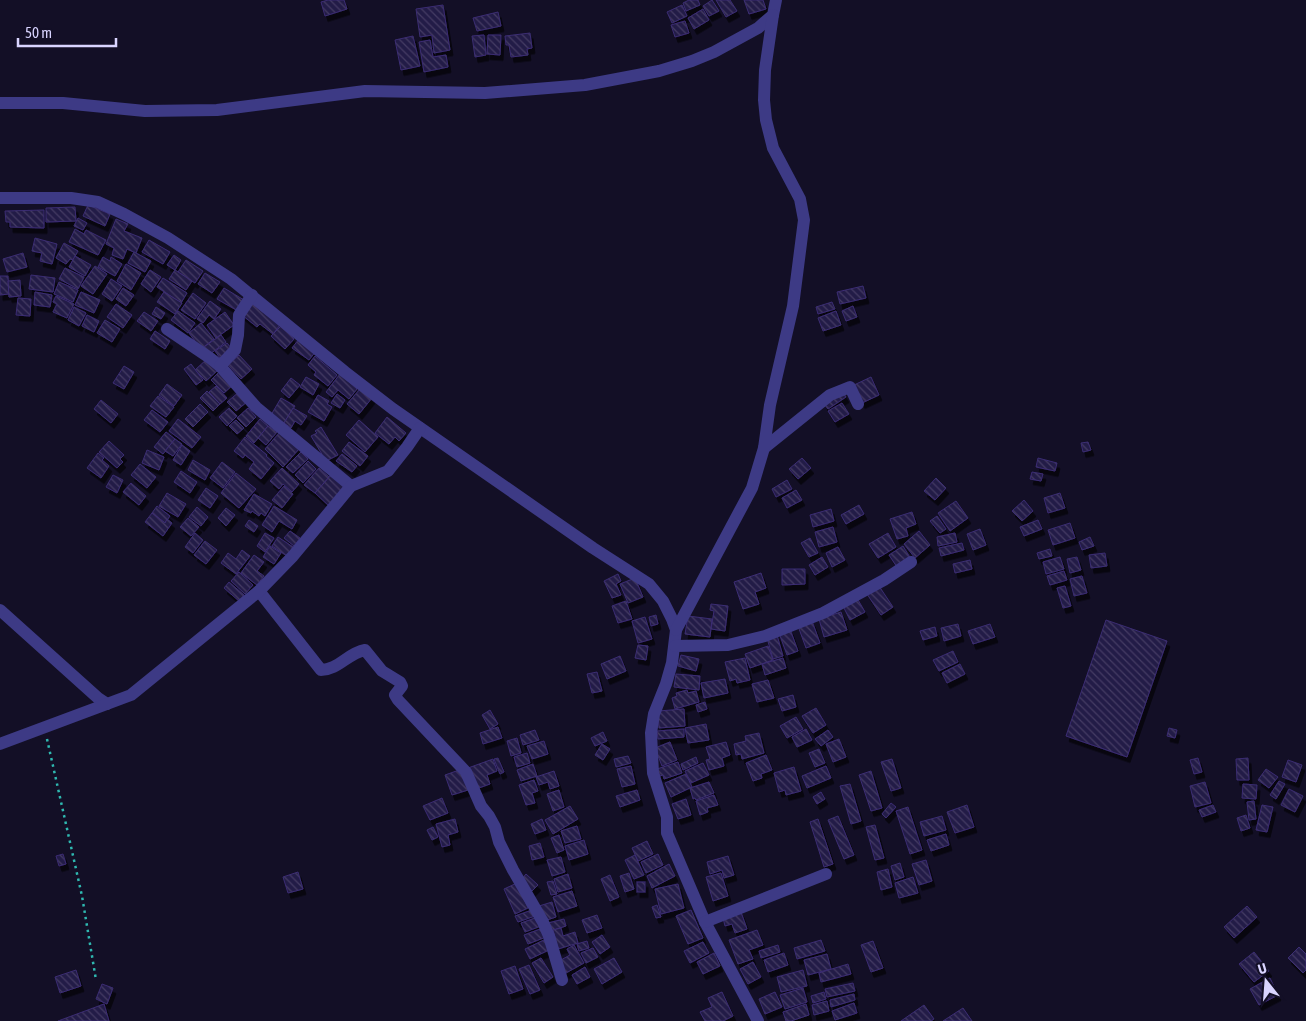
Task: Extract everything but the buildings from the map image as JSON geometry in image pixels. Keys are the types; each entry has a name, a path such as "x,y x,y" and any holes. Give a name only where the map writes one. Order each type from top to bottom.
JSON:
{"street":[{"path":"676,630 752,488 764,448 770,405 794,306 804,220 800,199 773,148 766,120 764,100 765,70 776,0"},
{"path":"0,103 63,103 145,111 217,110 358,91 485,93 585,85 660,71 692,61 734,42 758,28 773,16"},
{"path":"0,198 70,198 98,202 168,238 231,279 345,372 420,428 593,548 649,584 663,601 676,630 675,646 666,684 654,714 650,733 655,781 667,817 667,833 705,922 758,1021"},
{"path":"220,366 235,350 239,315 252,295"},
{"path":"167,329 220,366 256,407 351,486"},
{"path":"764,448 830,395 850,387 858,404"},
{"path":"0,744 131,694 259,592 293,556 351,486 388,471 420,428"},
{"path":"675,646 728,646 765,636 822,613 884,580 911,562"},
{"path":"259,592 321,670 329,670 356,652 365,650 382,672 400,682 402,686 396,695 398,700 470,779 481,806 490,816 495,826 499,842 513,870 543,922 562,980"},
{"path":"0,610 107,704"},
{"path":"705,922 826,874"}],"path":[{"path":"44,728 82,896 96,980"}]}
